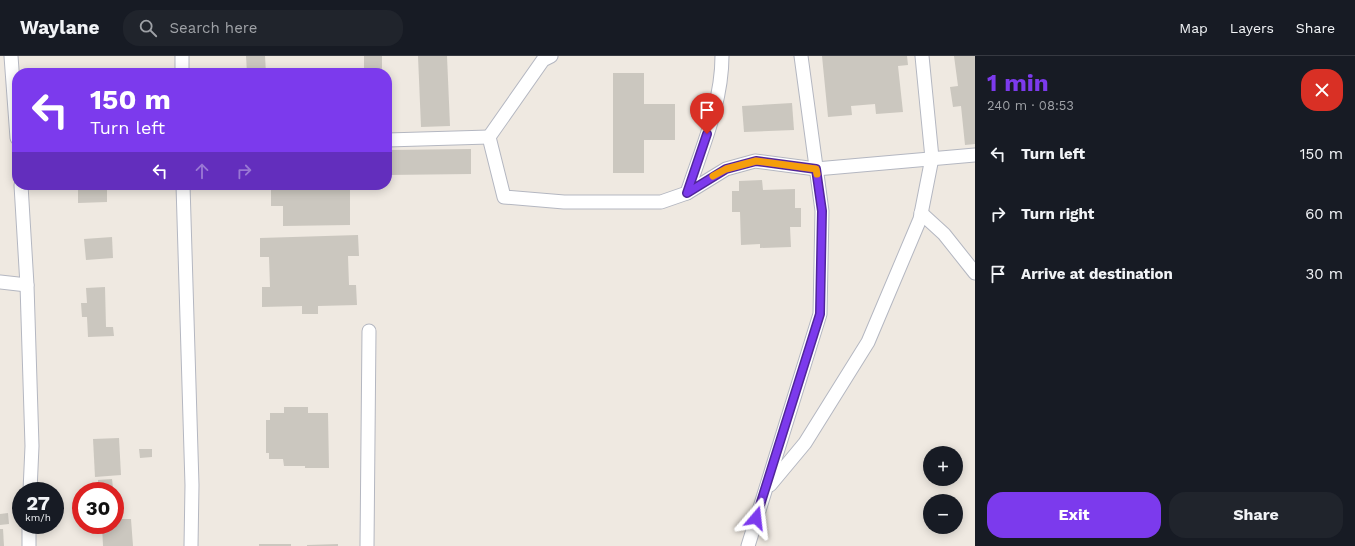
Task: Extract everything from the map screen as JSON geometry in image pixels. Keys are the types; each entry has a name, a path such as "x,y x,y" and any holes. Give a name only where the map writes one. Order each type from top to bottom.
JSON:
{"street":[{"path":"11,56 12,70"},
{"path":"182,56 182,68"},
{"path":"551,56 543,60 489,137 504,197 564,202 661,202 687,193 726,169 756,161 816,169 975,155"},
{"path":"687,193 716,104 722,72 722,56"},
{"path":"748,546 820,314 822,211 801,56"},
{"path":"765,490 805,443 868,342 920,219 932,158 922,56"},
{"path":"392,140 489,137"},
{"path":"21,190 32,446 30,482"},
{"path":"183,190 192,485 191,546"},
{"path":"922,213 944,234 975,273"},
{"path":"0,282 26,285"},
{"path":"367,546 369,331"},
{"path":"29,534 29,546"}],"building":[{"path":"246,56 265,56 266,68 247,68"},
{"path":"364,56 382,56 382,68 364,68"},
{"path":"418,56 447,56 450,126 421,127"},
{"path":"822,56 907,56 908,65 898,66 903,112 876,114 875,104 851,106 852,115 828,117"},
{"path":"954,56 975,56 975,144 965,145 961,106 953,107 950,87 958,86"},
{"path":"613,73 644,73 644,104 675,104 675,140 644,140 644,173 613,173"},
{"path":"792,103 794,130 744,132 742,106"},
{"path":"471,149 471,174 392,175 392,150"},
{"path":"762,180 763,190 795,189 795,208 801,208 801,227 790,227 791,247 760,248 760,244 741,245 740,212 732,212 732,191 739,191 739,181"},
{"path":"78,190 107,190 107,202 78,203"},
{"path":"271,190 350,190 350,225 283,226 283,206 271,206"},
{"path":"358,235 359,256 348,256 349,285 356,285 357,305 318,306 318,314 302,314 302,306 262,307 262,287 270,287 269,257 260,257 260,238"},
{"path":"112,237 113,258 86,260 84,239"},
{"path":"105,287 106,327 113,327 114,336 88,337 87,317 82,317 81,303 87,303 86,288"},
{"path":"284,407 308,407 308,413 328,413 329,468 284,466 283,459 269,459 269,453 266,453 266,420 270,420 270,413 284,413"},
{"path":"119,438 121,475 95,477 93,439"},
{"path":"139,449 152,449 152,457 140,458"},
{"path":"112,479 112,482 98,482 98,480"},
{"path":"8,513 9,524 0,525 0,514"},
{"path":"124,519 131,519 133,546 103,546 102,534 124,534"},
{"path":"0,529 3,529 4,546 0,546"},
{"path":"259,544 291,544 291,546 259,546"},
{"path":"338,544 338,546 307,546 307,545"}],"slow traffic":[{"path":"713,176 726,169 756,161 816,169 817,174"}],"route":[{"path":"707,134 687,193 726,169 756,161 816,169 822,211 820,314 756,518"}]}
